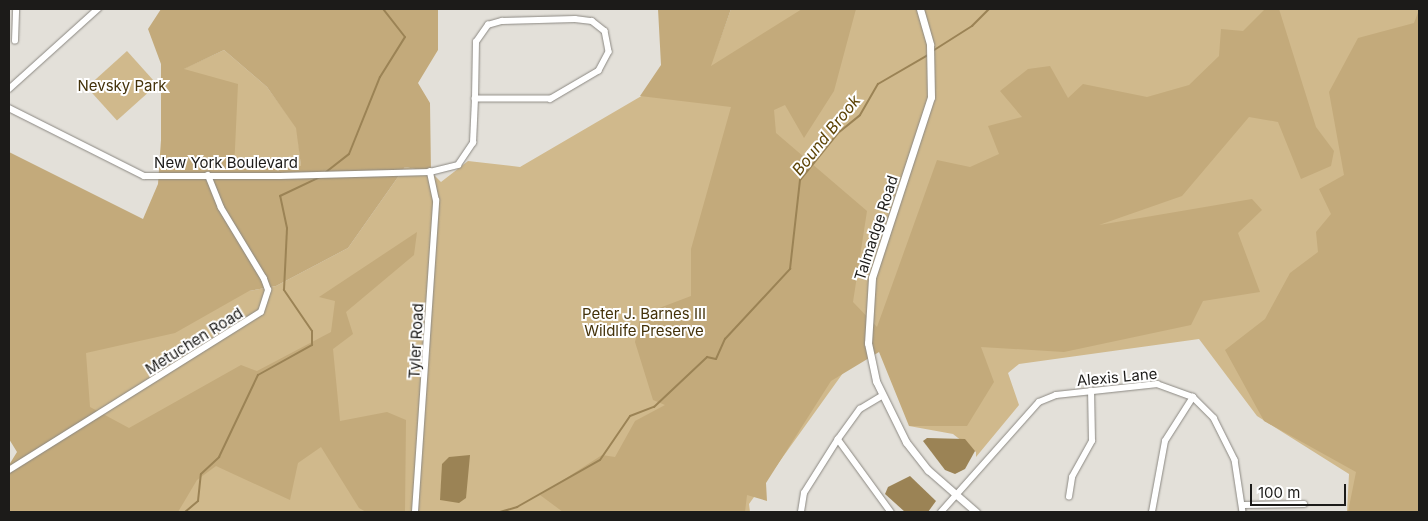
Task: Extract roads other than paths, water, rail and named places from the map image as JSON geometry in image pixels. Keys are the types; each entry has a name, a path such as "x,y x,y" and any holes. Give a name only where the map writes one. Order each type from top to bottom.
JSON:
{"street":[{"path":"15,41 16,9"},
{"path":"88,9 88,19"},
{"path":"9,89 98,9"},
{"name":"Talmadge Road","path":"920,9 924,21 932,70 928,115 872,278 868,343 882,396 914,455 955,497 976,512"},
{"name":"New York Boulevard","path":"9,108 144,176 430,172 458,165 470,153 475,99 474,51 479,36 488,26 502,20 584,19 605,30 610,44 603,66 563,93 544,100 475,99"},
{"name":"Tyler Road","path":"415,512 436,201 430,172"},
{"name":"Metuchen Road","path":"9,470 261,312 268,290 264,279 221,208 208,176"},
{"name":"Alexis Lane","path":"941,512 1038,402 1056,394 1158,384 1193,397 1214,418 1229,446 1244,505 1243,512"},
{"path":"1068,497 1072,477 1092,441 1091,391"},
{"path":"801,512 804,493 838,440 860,409 882,396"},
{"path":"1152,512 1165,441 1193,397"},
{"path":"838,440 891,512"},
{"path":"1244,505 1304,504"}],"waterway":[{"path":"326,172 349,154 380,77 405,37 383,9"},
{"name":"Bound Brook","path":"931,52 972,26 989,9"},
{"name":"Bound Brook","path":"500,512 517,507 600,460 630,416 654,407 707,357 716,359 725,339 790,269 800,180 838,133 860,115 878,84 928,55"},
{"path":"185,512 198,501 201,474 219,457 258,375 312,345 312,331 284,290 287,228 280,196 320,177"}],"park label":[{"name":"Nevsky Park","path":"122,86"},
{"name":"Peter J. Barnes III Wildlife Preserve","path":"644,322"}]}
